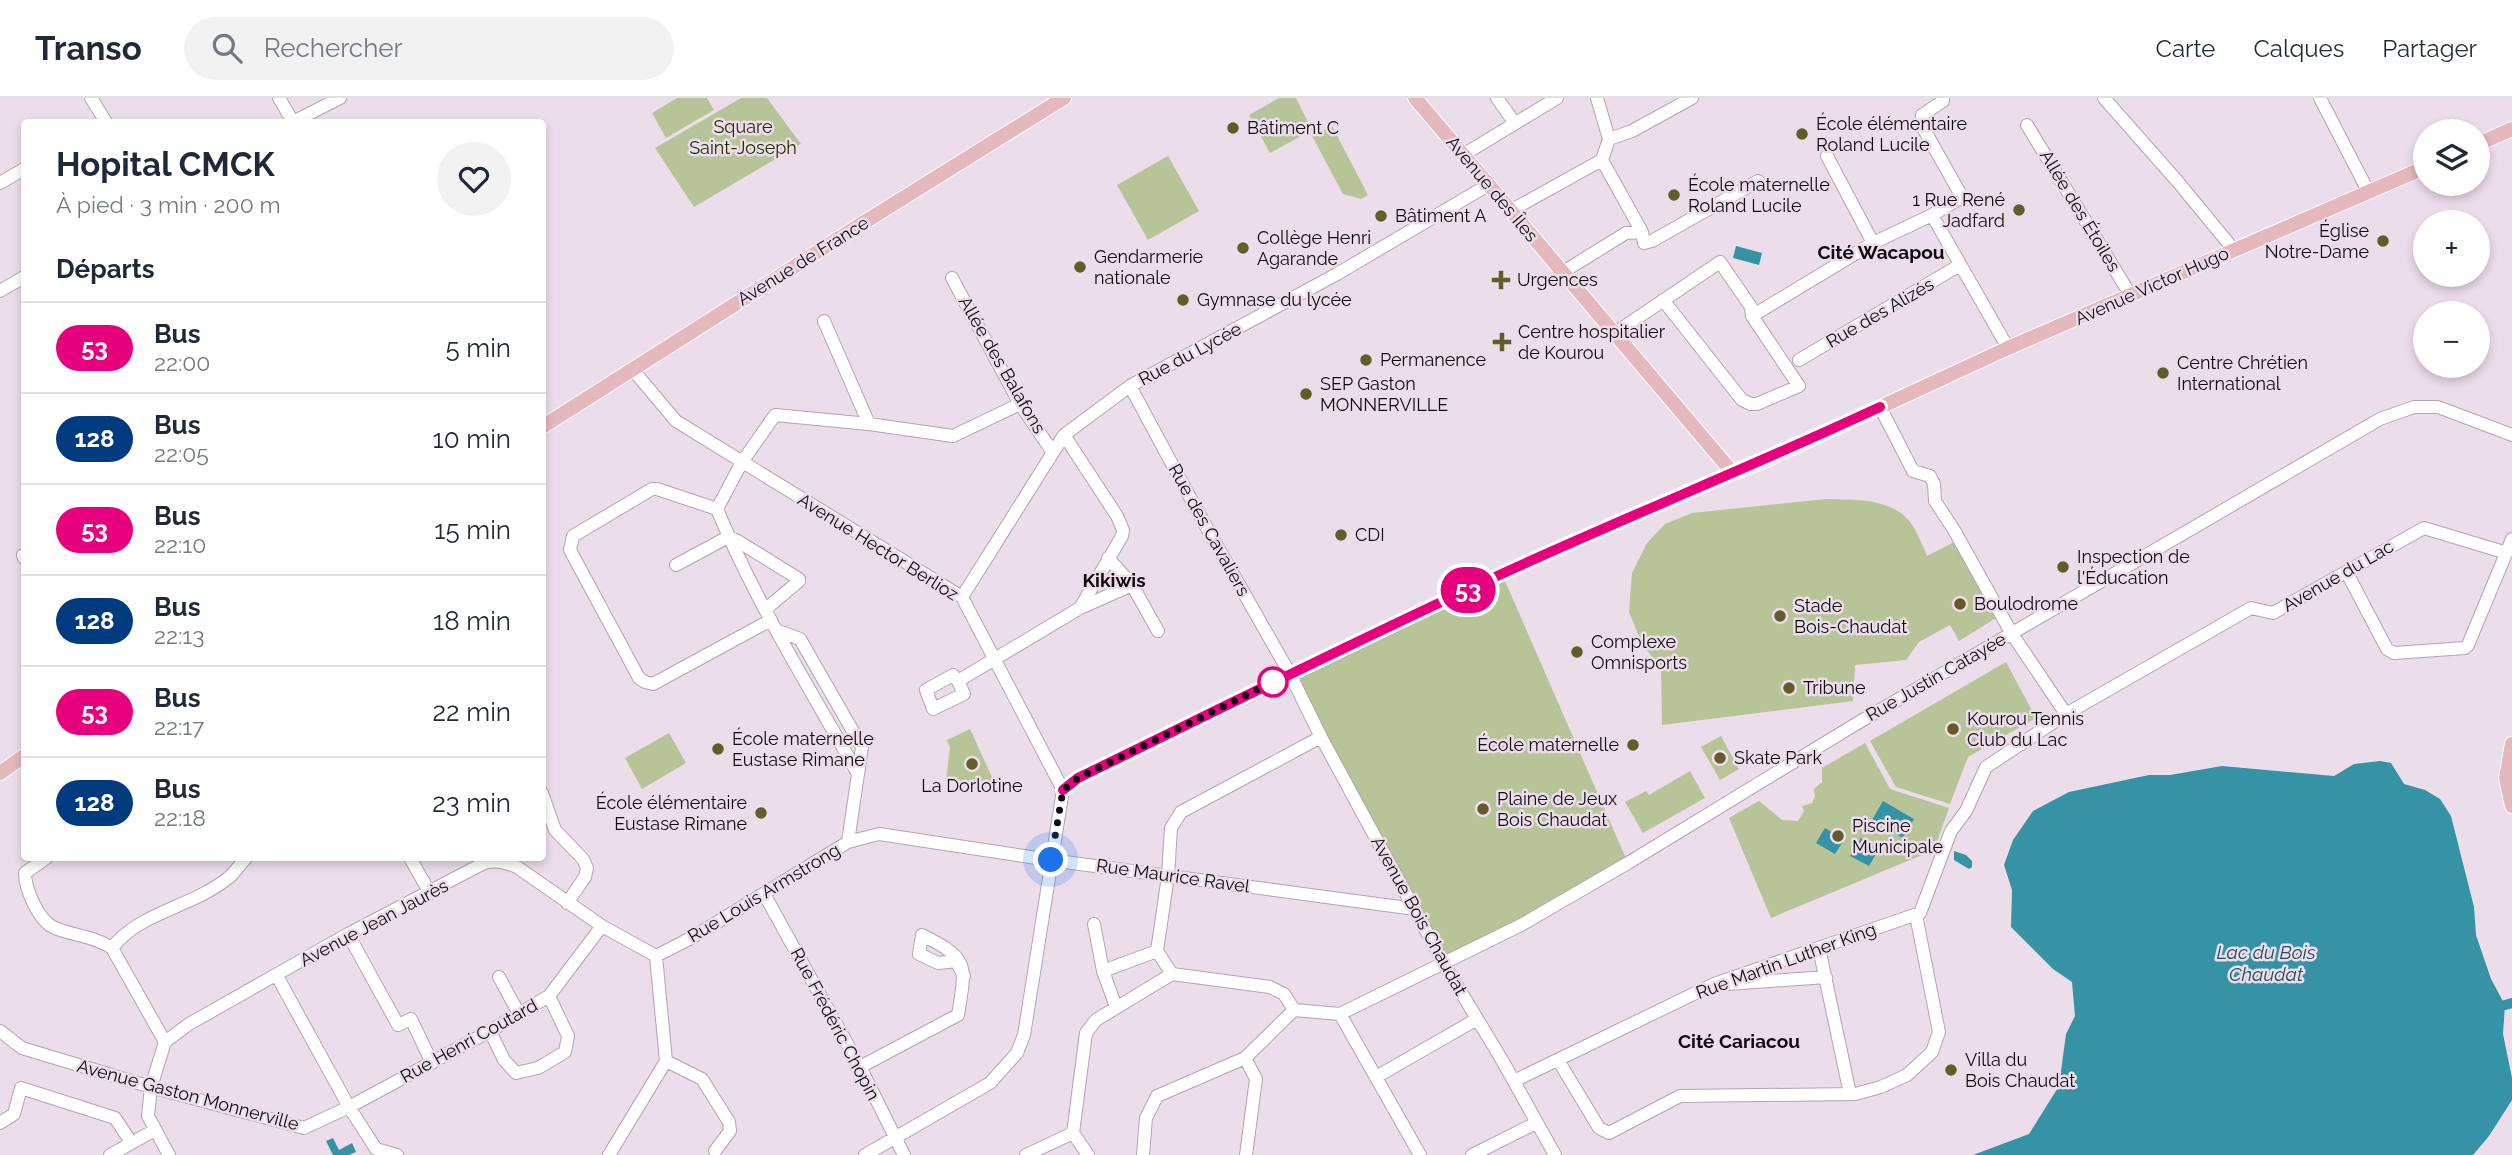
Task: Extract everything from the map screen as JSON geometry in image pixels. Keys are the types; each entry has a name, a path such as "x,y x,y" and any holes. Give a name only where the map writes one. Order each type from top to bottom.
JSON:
{"main road":[{"name":"Avenue de France","path":"546,424 1051,102 1064,98"},
{"name":"Avenue des Îles","path":"1415,98 1732,473"},
{"path":"2490,139 2512,129"},
{"name":"Avenue Victor Hugo","path":"1732,473 2008,348 2413,172"},
{"path":"2512,744 2506,778 2512,806"},
{"path":"0,773 21,758"}],"street":[{"path":"91,98 102,119"},
{"path":"279,98 291,119"},
{"path":"299,119 340,98"},
{"path":"1497,98 1514,122"},
{"path":"1463,155 1557,98"},
{"path":"1510,211 1602,160 1609,139 1597,98"},
{"path":"1609,139 1632,131 1692,98"},
{"path":"1752,316 1873,243 1932,215 1962,197 1921,124 1922,115 1943,98"},
{"path":"2104,98 2234,250"},
{"path":"2320,98 2368,191"},
{"name":"Allée des Étoiles","path":"2027,125 2132,296"},
{"path":"1827,156 1873,243"},
{"path":"1602,160 1642,232 1644,243 1758,181"},
{"path":"0,183 21,171"},
{"name":"Rue du Lycée","path":"962,597 1063,435 1130,386 1336,274 1488,185"},
{"path":"1932,215 2008,348"},
{"path":"1563,272 1626,233 1642,232"},
{"path":"1615,333 1663,300 1720,262 1799,386 1757,404 1742,400 1663,300"},
{"name":"Rue des Alizés","path":"1799,360 1960,265"},
{"name":"Allée des Balafons","path":"952,278 1020,404 1052,450"},
{"path":"0,290 21,279"},
{"path":"824,321 869,424"},
{"name":"Avenue Hector Berlioz","path":"633,370 676,421 962,597 1063,790"},
{"name":"Rue des Cavaliers","path":"1130,386 1290,674"},
{"path":"676,565 728,537 799,579 799,582 772,620 653,684 639,678 570,550 573,536 652,489 717,509 742,462 775,415 953,436 1020,404"},
{"path":"1558,1060 1599,1128 1606,1133 1680,1096 1850,1094 1881,1087 1907,1075 1932,1052 1937,1043 1939,1032 1916,915 1922,910 1946,848 1962,830 1966,811 1986,767 2066,714 2012,634 1935,501 1934,484 1930,476 1913,471 1880,407"},
{"name":"Rue Justin Catayée","path":"1340,1014 1521,925 1856,724 2380,419 2414,407 2438,407 2512,435"},
{"path":"1063,435 1117,516 1122,530 1122,536 1080,608"},
{"path":"865,1155 990,1083 1017,1053 1024,1035 1063,790 1078,778 1511,570 1732,473"},
{"name":"Rue Louis Armstrong","path":"656,956 693,937 848,842 858,774 772,620 728,537 717,509"},
{"name":"Avenue du Lac","path":"2066,714 2251,608 2273,613 2424,528 2507,552"},
{"path":"2347,573 2387,649 2394,653 2465,648 2512,539"},
{"path":"1108,558 1132,585 1158,631"},
{"path":"958,681 1080,608 1132,585"},
{"name":"Avenue Bois Chaudat","path":"1290,674 1321,737 1444,964 1555,1155"},
{"path":"1172,974 1157,951 1168,876 1171,828 1181,812 1321,737"},
{"path":"546,804 555,830 583,859 587,868 585,877 568,903"},
{"name":"Rue Maurice Ravel","path":"848,842 880,834 1415,909"},
{"path":"42,861 25,873 25,884 34,906 52,928 100,940 111,948 165,1042 151,1087 148,1116 169,1155"},
{"path":"111,948 127,931 216,887 230,877 243,861"},
{"path":"412,861 430,893"},
{"name":"Avenue Jean Jaurès","path":"165,1042 189,1024 348,934 484,863 498,861"},
{"name":"Avenue Jean Jaurès","path":"507,861 602,926 656,956"},
{"name":"Rue Frédéric Chopin","path":"764,894 860,1067 904,1155"},
{"name":"Rue Martin Luther King","path":"1514,1081 1714,984 1916,915"},
{"path":"1094,924 1103,971 1116,1007"},
{"name":"Rue Henri Coutard","path":"349,1107 549,996 602,926"},
{"path":"348,934 398,1025 411,1018 432,1063"},
{"path":"1819,948 1850,1094"},
{"path":"1103,971 1157,951"},
{"path":"609,1155 666,1061 656,956"},
{"path":"1088,1155 1073,1133 1086,1033 1097,1020 1172,974 1270,988 1284,993 1294,1010"},
{"path":"276,976 349,1107 376,1149 397,1155"},
{"path":"860,1067 958,1015 964,976"},
{"path":"1714,984 1826,977"},
{"path":"499,978 518,1012"},
{"path":"490,1031 504,1060 516,1073 538,1068 565,1052 568,1037 549,996"},
{"path":"1143,1155 1146,1118 1157,1096 1245,1058 1294,1010 1340,1014 1420,1155"},
{"path":"1376,1077 1477,1019"},
{"name":"Avenue Gaston Monnerville","path":"0,1031 22,1048 151,1087 304,1128 349,1107"},
{"path":"1245,1058 1256,1079 1246,1155"},
{"path":"666,1061 702,1079 729,1122 730,1131 715,1150"},
{"path":"0,1123 14,1114 21,1088 115,1118 131,1142"},
{"path":"1472,1155 1536,1123"},
{"path":"110,1155 155,1130"},
{"path":"1026,1155 1073,1133"}],"green space":[{"path":"677,98 707,98 714,110 666,138 652,113"},
{"name":"Square Saint-Joseph","path":"741,98 767,98 801,144 694,207 655,148"},
{"path":"1279,98 1296,98 1312,130 1270,153 1249,115"},
{"path":"1332,126 1368,195 1361,199 1343,194 1312,136"},
{"path":"1168,156 1199,211 1148,240 1117,185"},
{"name":"Stade Bois-Chaudat","path":"1826,499 1874,502 1896,510 1913,526 1927,556 1956,541 1996,618 1959,641 1950,625 1919,642 1906,660 1855,665 1853,701 1662,725 1661,668 1642,644 1629,612 1632,573 1647,543 1665,524 1692,513"},
{"name":"Plaine de Jeux Bois Chaudat","path":"1502,574 1628,863 1444,964 1290,674"},
{"name":"Kourou Tennis Club du Lac","path":"2006,662 2036,718 1968,757 1950,804 1896,787 1870,741"},
{"path":"970,729 997,788 946,780 950,748 947,740"},
{"path":"669,733 686,763 642,789 625,758"},
{"name":"Skate Park","path":"1721,736 1739,769 1720,780 1701,747"},
{"name":"Piscine Municipale","path":"1865,743 1890,789 1949,808 1934,850 1771,918 1729,818 1759,801 1782,820 1798,821 1804,811 1802,806 1812,803 1814,789 1822,782 1822,768"},
{"path":"1690,771 1705,798 1643,833 1625,802 1646,791 1649,795"}],"water":[{"path":"1736,246 1762,253 1759,265 1733,258"},
{"name":"Lac du Bois Chaudat","path":"2380,761 2391,763 2404,784 2425,790 2440,799 2451,816 2474,907 2476,935 2491,979 2505,1005 2503,1034 2512,1078 2512,1100 2473,1155 1973,1155 2029,1134 2059,1086 2066,1034 2075,1016 2072,982 2053,969 2011,927 2012,890 2004,865 2013,840 2033,811 2069,792 2149,775 2170,775 2222,766 2334,776 2354,764"},
{"path":"1883,801 1914,819 1903,838 1872,820"},
{"path":"1825,828 1844,840 1835,854 1816,843"},
{"path":"1861,838 1879,849 1869,866 1850,856"},
{"path":"1954,851 1966,855 1972,861 1972,867 1969,869 1954,860"},
{"path":"333,1138 339,1150 352,1143 356,1152 333,1155 326,1141"}],"waterway":[{"path":"2505,1005 2512,1003"}],"bus line":[{"name":"53","path":"1063,790 1078,778 1484,582 1880,407"}],"place":[{"name":"Bâtiment C","path":"1233,128"},
{"name":"École élémentaire Roland Lucile","path":"1802,134"},
{"name":"École maternelle Roland Lucile","path":"1674,195"},
{"name":"1 Rue René Jadfard","path":"2019,210"},
{"name":"Bâtiment A","path":"1381,216"},
{"name":"Église Notre-Dame","path":"2383,241"},
{"name":"Collège Henri Agarande","path":"1243,248"},
{"name":"Gendarmerie nationale","path":"1080,267"},
{"name":"Urgences","path":"1501,280"},
{"name":"Gymnase du lycée","path":"1183,300"},
{"name":"Centre hospitalier de Kourou","path":"1502,342"},
{"name":"Permanence","path":"1366,360"},
{"name":"Centre Chrétien International","path":"2163,373"},
{"name":"SEP Gaston MONNERVILLE","path":"1306,394"},
{"name":"CDI","path":"1341,535"},
{"name":"Inspection de l'Éducation","path":"2063,567"},
{"name":"Boulodrome","path":"1960,604"},
{"name":"Stade Bois-Chaudat","path":"1780,616"},
{"name":"Complexe Omnisports","path":"1577,652"},
{"name":"Tribune","path":"1789,688"},
{"name":"Kourou Tennis Club du Lac","path":"1953,729"},
{"name":"École maternelle","path":"1633,745"},
{"name":"École maternelle Eustase Rimane","path":"718,749"},
{"name":"Skate Park","path":"1720,758"},
{"name":"La Dorlotine","path":"972,764"},
{"name":"Plaine de Jeux Bois Chaudat","path":"1483,809"},
{"name":"École élémentaire Eustase Rimane","path":"761,813"},
{"name":"Piscine Municipale","path":"1838,836"},
{"name":"Villa du Bois Chaudat","path":"1951,1070"}],"district":[{"name":"Cité Wacapou","path":"1881,252"},
{"name":"Kikiwis","path":"1114,580"},
{"name":"Cité Cariacou","path":"1739,1041"}],"route":[{"path":"1051,860 1063,790 1078,778 1273,682"}]}
